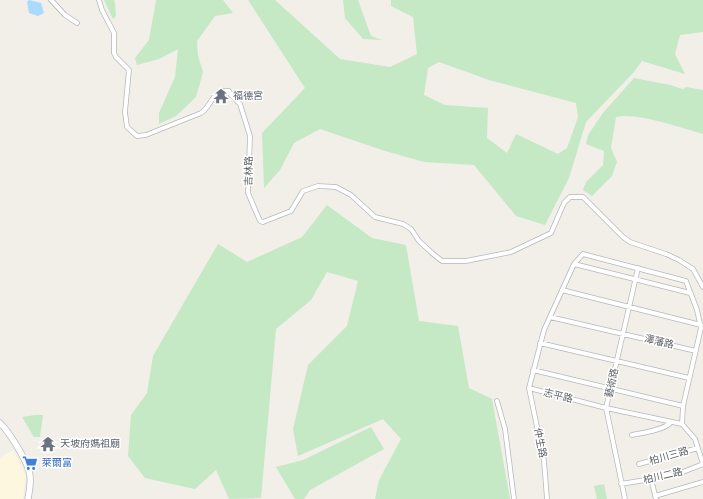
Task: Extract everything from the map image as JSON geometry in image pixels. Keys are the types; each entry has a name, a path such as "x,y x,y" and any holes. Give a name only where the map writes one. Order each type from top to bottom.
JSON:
{"street":[{"path":"51,0 65,16 77,23"},
{"name":"吉林路","path":"99,0 102,10 114,33 114,52 116,57 129,70 125,112 127,127 137,136 146,135 201,113 206,109 218,91 223,89 229,91 240,104 250,136 248,194 260,221 263,222 290,211 303,191 318,186 336,187 351,195 375,217 403,224 411,229 419,242 442,261 466,261 511,252 551,233 564,203 570,197 580,196 583,197 623,237 630,242 666,254 693,269 703,287"},
{"path":"529,388 540,343 550,317 574,264 583,254 686,281 701,325 683,406 682,424 606,408"},
{"path":"574,264 690,293"},
{"name":"藝術路","path":"624,499 606,408 638,268"},
{"path":"562,290 701,325"},
{"path":"550,317 622,334"},
{"name":"澤藩路","path":"622,334 696,351"},
{"path":"540,343 689,378"},
{"name":"志平路","path":"533,370 610,388"},
{"name":"志平路","path":"529,388 606,408"},
{"name":"仲生路","path":"529,388 544,461 547,499"},
{"path":"610,388 683,406"},
{"path":"497,401 505,429 514,499"},
{"path":"632,435 659,429 669,425 671,422"},
{"path":"0,423 5,428 24,459 30,476 28,499"},
{"name":"柏川三路","path":"682,424 695,439 703,464"},
{"name":"柏川三路","path":"639,464 698,448"},
{"name":"柏川二路","path":"621,484 651,480 683,472 703,464"},
{"path":"651,480 656,498 703,482"}],"shaded area":[{"path":"13,450 26,476 23,499 0,499 0,458"}],"green space":[{"path":"104,0 114,0 116,16 113,19"},
{"path":"156,0 223,0 233,13 215,16 197,41 198,56 203,72 196,97 176,116 159,124 159,113 175,77 178,49 159,59 137,65 135,58 149,40"},
{"path":"248,0 275,0 340,59 390,67 417,54 413,17 391,6 391,0 703,0 703,32 680,35 675,54 685,74 642,61 633,73 586,122 569,178 545,225 516,216 474,165 424,162 382,150 320,129 294,143 280,170 264,188 262,133 305,88","holes":["439,62 489,80 576,103 578,117 567,148 558,154 516,134 507,153 487,138 488,108 445,105 424,95 428,68"]},
{"path":"343,0 358,0 371,36 382,40 363,39 345,18"},
{"path":"634,78 683,89 686,87 703,90 703,134 646,119 624,116 616,117 611,148 617,162 612,176 592,196 583,190 586,182 603,165 604,151 586,144 588,135 603,113"},
{"path":"327,205 372,238 406,245 419,321 458,326 469,388 492,399 510,499 375,499 379,480 401,439 383,419 298,456 293,429 308,365 347,326 358,281 327,272 311,300 276,329 261,498 229,499 216,470 195,489 145,478 128,456 131,415 147,393 153,356 218,244 247,262 302,237"},
{"path":"43,415 40,437 34,437 22,417"},
{"path":"371,427 384,449 310,490 304,499 295,499 276,467 303,460"},
{"path":"604,484 607,499 597,499 594,486"}],"water":[{"path":"29,0 41,3 44,13 38,16 29,13 27,2"}],"place":[{"name":"福德宮","path":"221,96"},
{"name":"天坡府媽祖廟","path":"48,444"},
{"name":"萊爾富","path":"30,463"}]}
